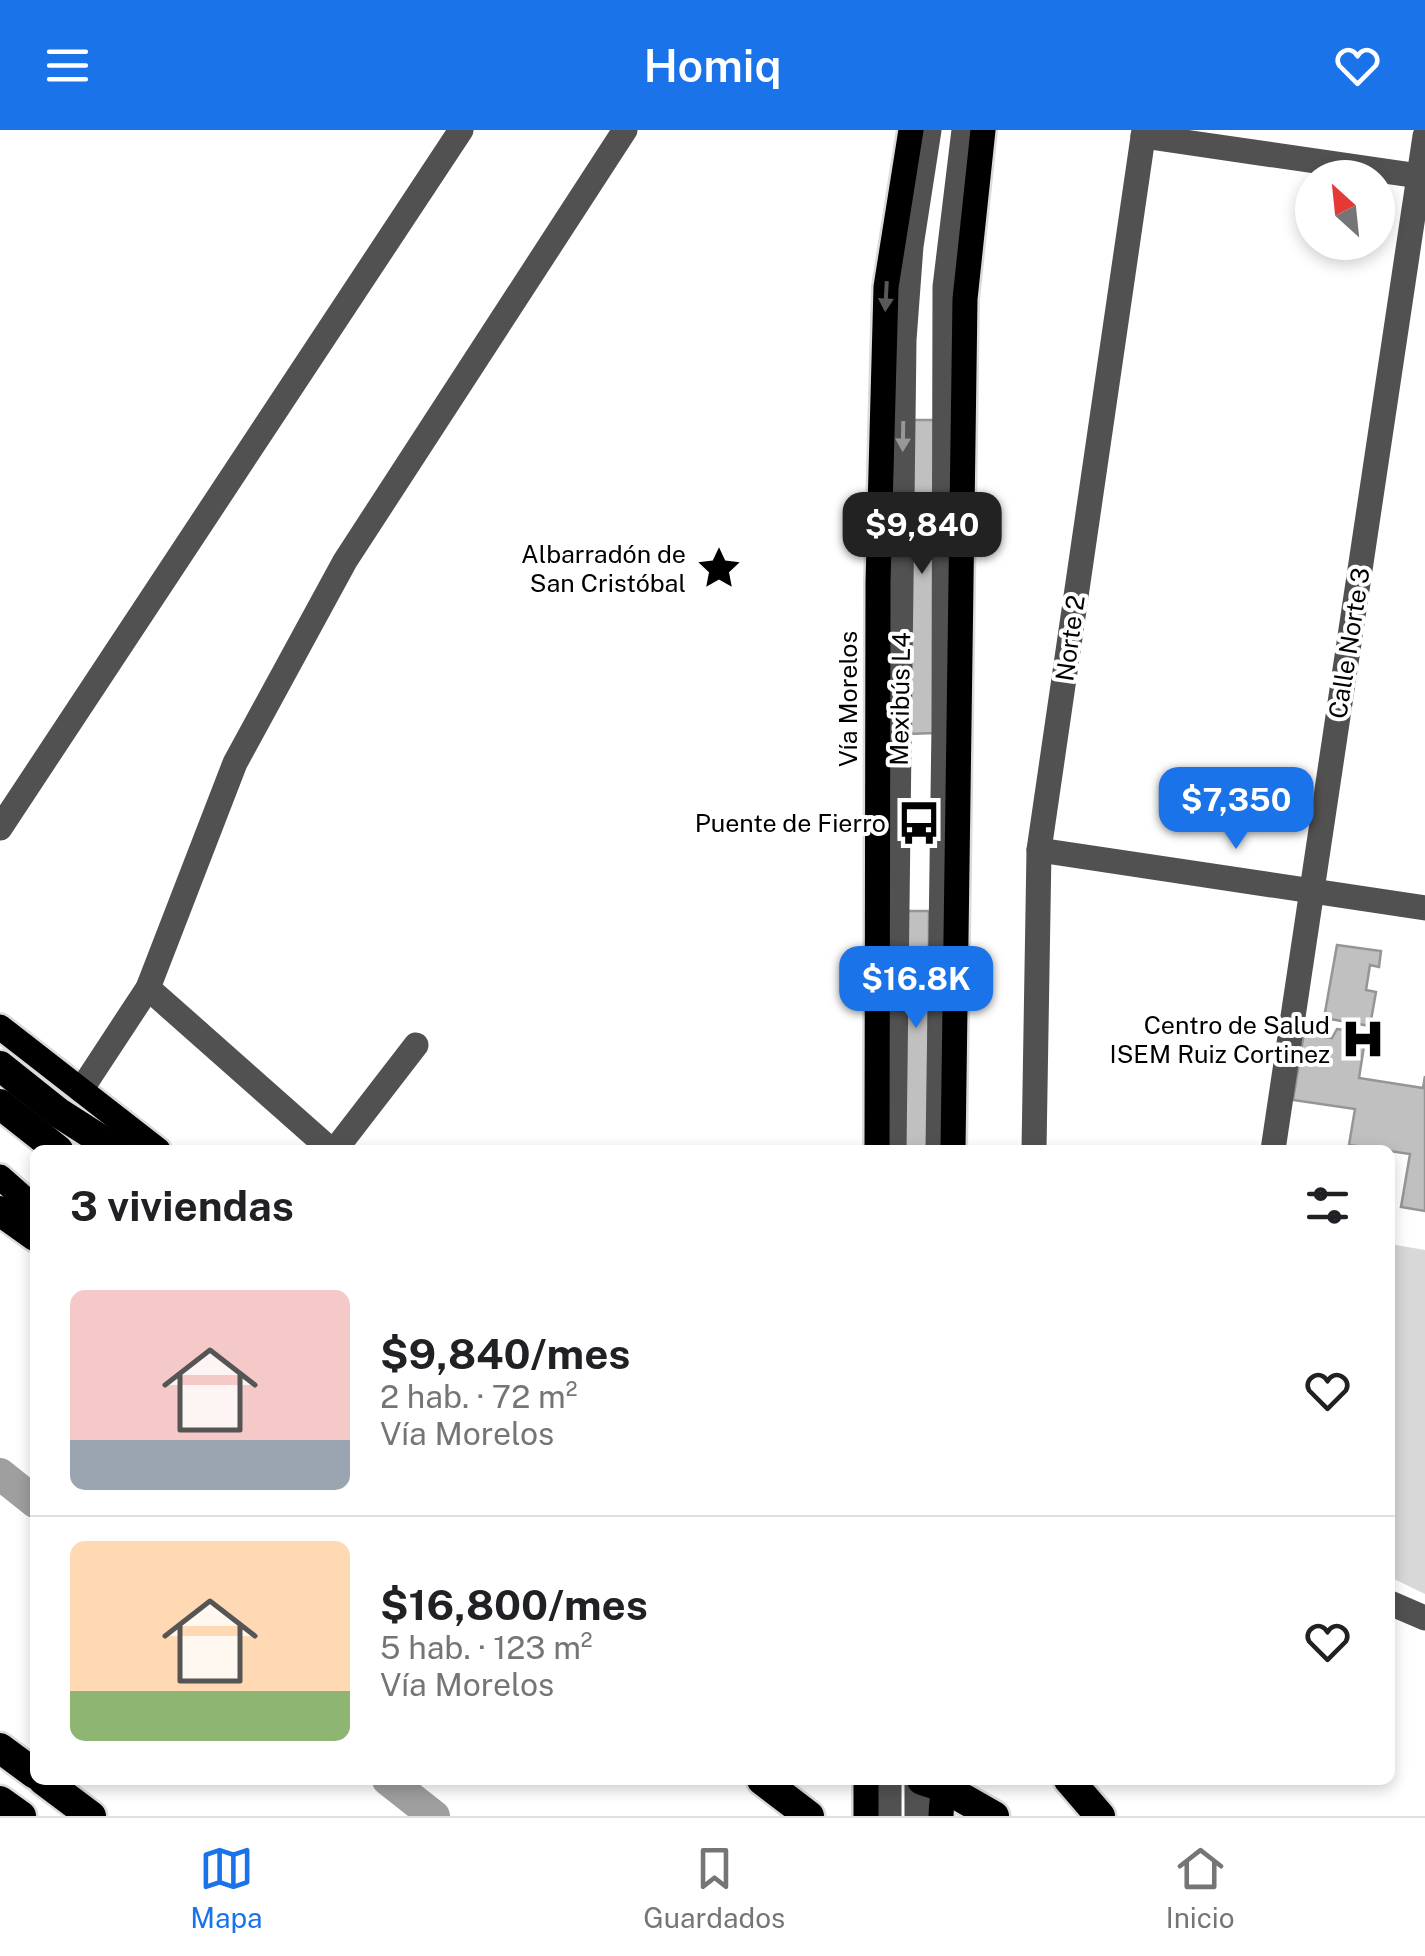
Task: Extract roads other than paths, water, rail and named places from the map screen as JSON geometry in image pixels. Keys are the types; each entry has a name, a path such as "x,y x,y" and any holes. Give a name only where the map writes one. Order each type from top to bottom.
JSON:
{"highway":[{"path":"0,1066 59,1113 109,1145"},
{"path":"0,1104 52,1145"},
{"path":"0,1211 30,1232"},
{"path":"0,1748 30,1770"},
{"path":"50,1785 90,1816"},
{"path":"769,1785 809,1816"},
{"path":"1072,1785 1100,1816"},
{"path":"933,1789 994,1816"},
{"path":"0,1801 21,1816"}],"main road":[{"name":"Vía Morelos","path":"877,1145 878,582 886,287 911,130"},
{"path":"953,1145 966,299 983,130"},
{"path":"0,1026 152,1145"},
{"path":"0,1177 30,1204"},
{"path":"866,1785 866,1816"}],"street":[{"path":"0,828 461,130"},
{"path":"81,1090 148,988 235,763 345,561 625,130"},
{"name":"Mexibús L4","path":"894,1145 904,340 911,246 929,130"},
{"name":"Mexibús L4","path":"938,1145 945,287 964,130"},
{"path":"1143,133 1422,176"},
{"name":"Norte 2","path":"1034,1145 1039,850 1143,133"},
{"name":"Calle Norte 3","path":"1274,1145 1425,136"},
{"path":"1039,850 1425,908"},
{"path":"148,988 327,1145"},
{"path":"337,1145 416,1045"},
{"path":"1395,1605 1425,1618"},
{"path":"889,1785 889,1816"},
{"path":"917,1816 933,1789"}],"waterway":[{"path":"0,1474 30,1498"},
{"path":"394,1785 434,1816"}],"place":[{"name":"Albarradón de San Cristóbal","path":"719,568"},
{"name":"Puente de Fierro","path":"919,823"},
{"name":"Centro de Salud ISEM Ruiz Cortinez","path":"1363,1039"}]}
